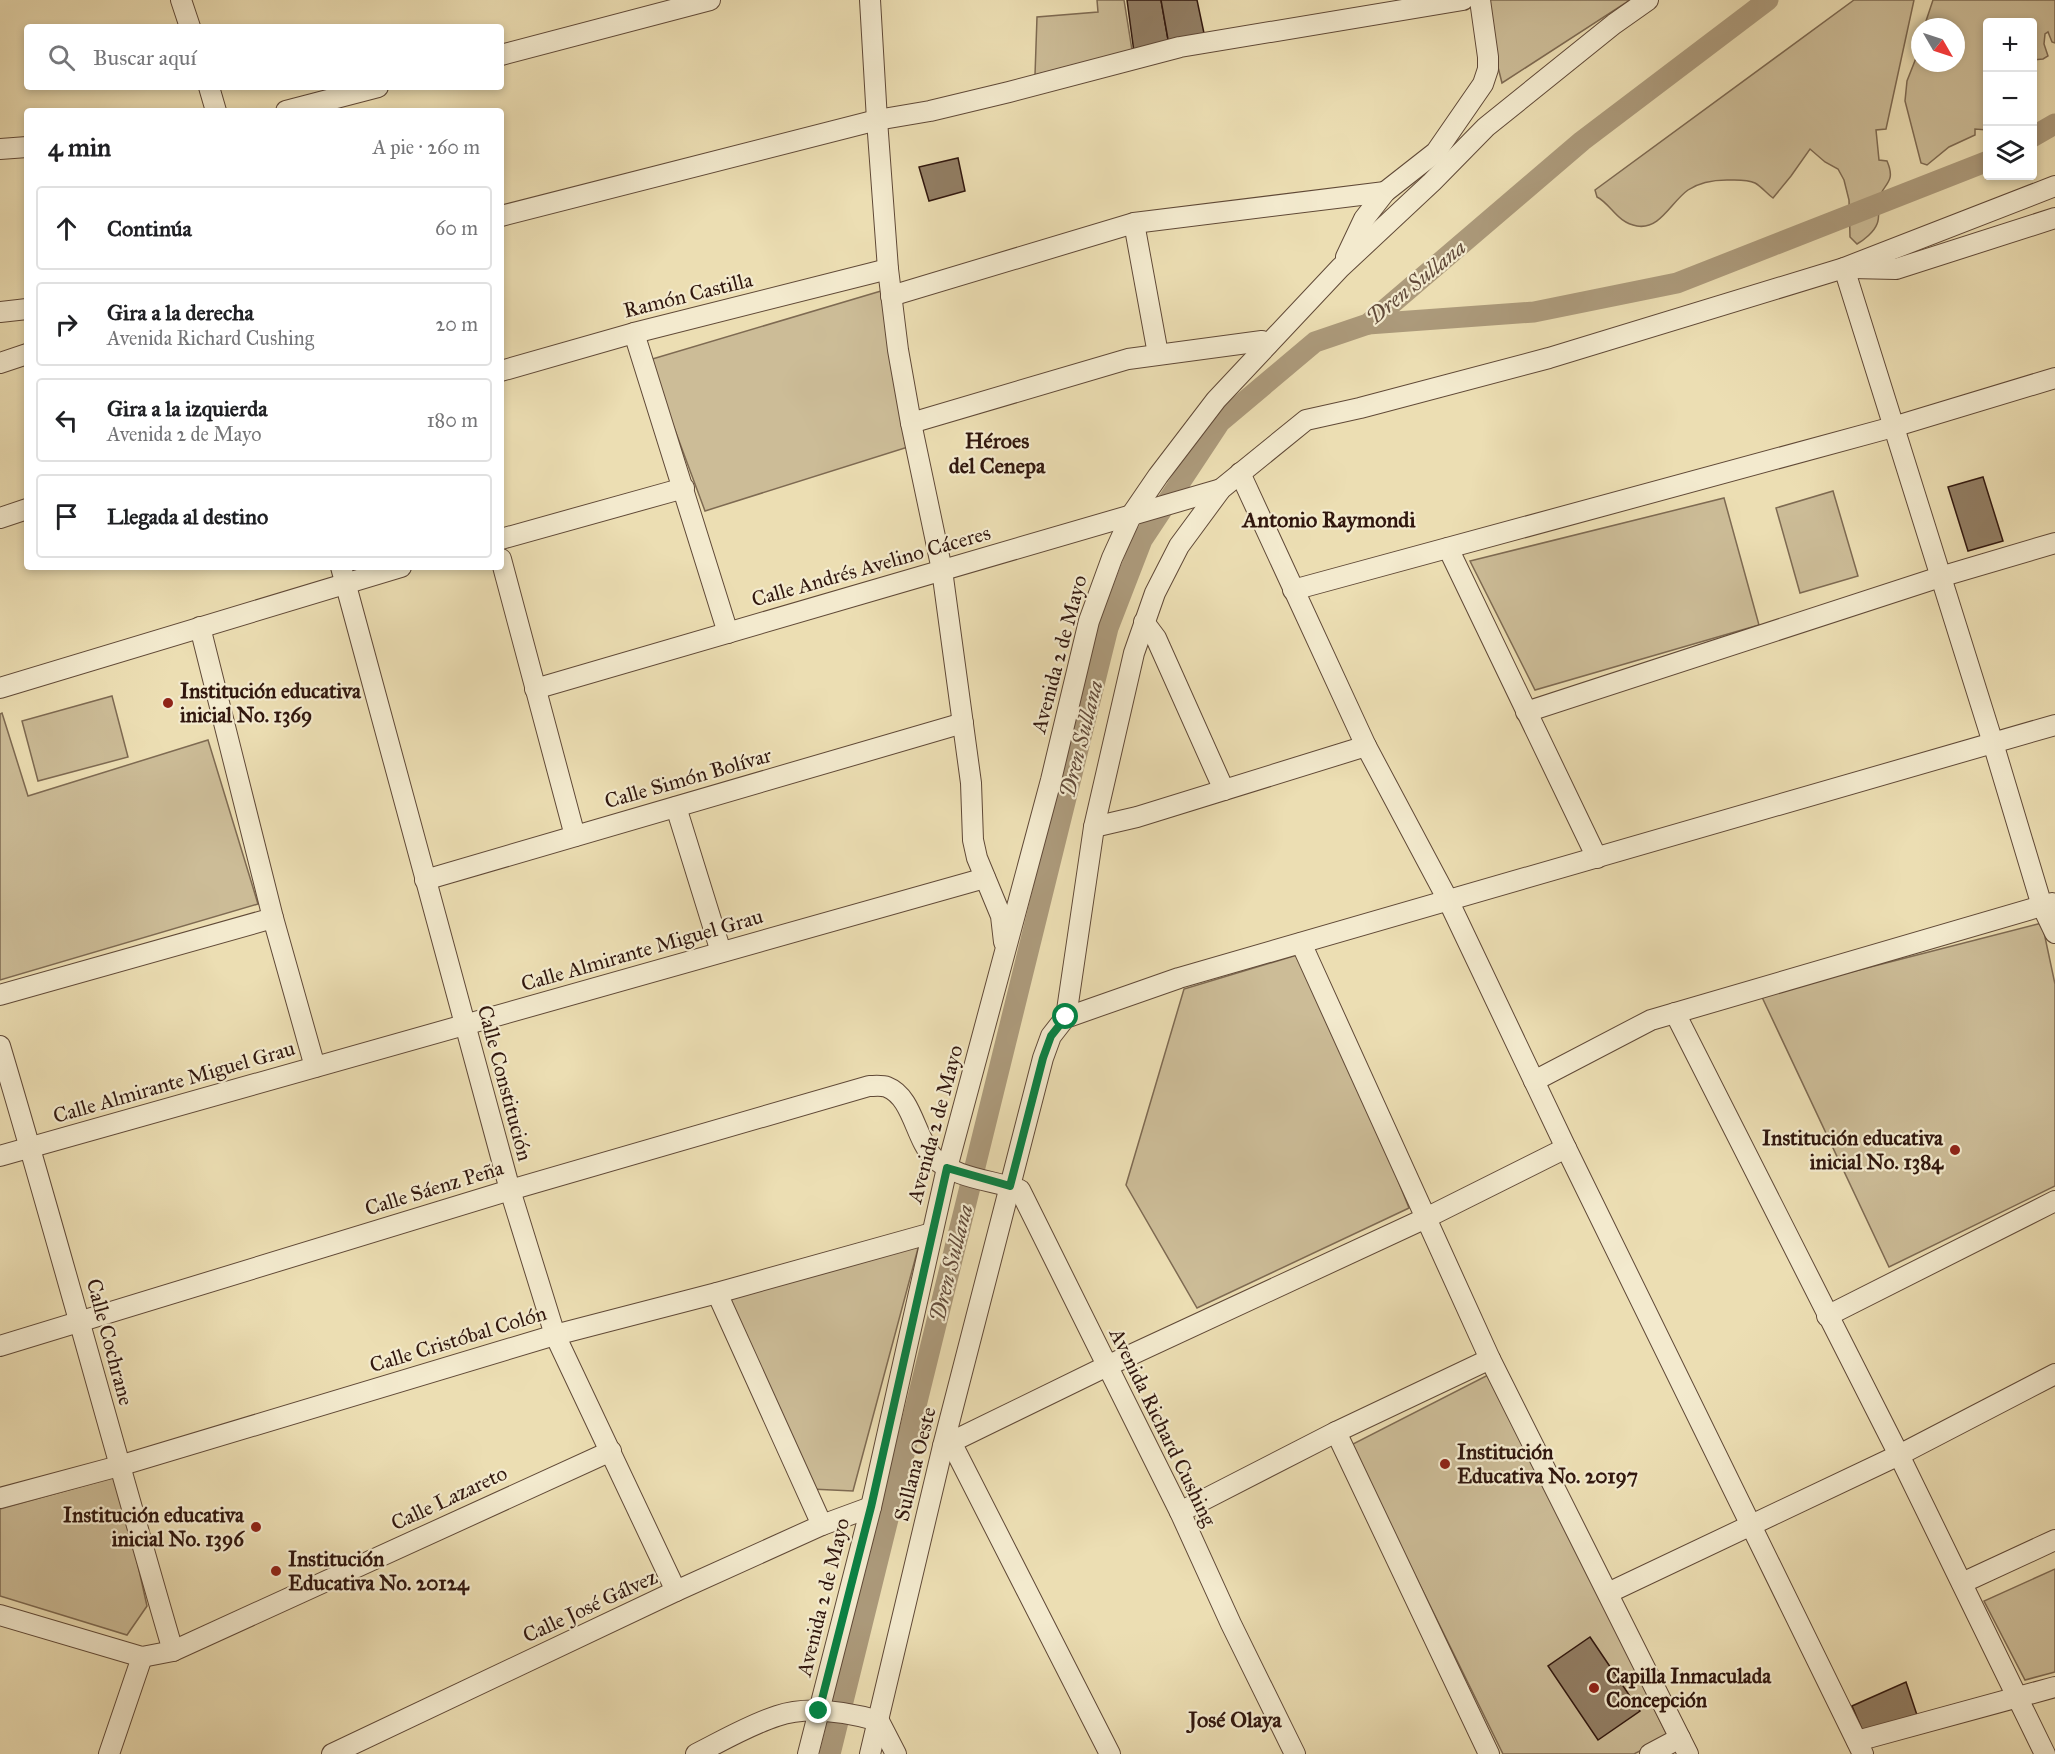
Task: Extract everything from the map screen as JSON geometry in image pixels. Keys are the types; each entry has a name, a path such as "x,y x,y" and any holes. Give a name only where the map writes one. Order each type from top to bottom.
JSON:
{"street":[{"path":"182,0 189,24"},
{"path":"504,54 710,0"},
{"path":"870,0 891,296 911,423 942,570 973,806 973,840 977,858 1001,916 1005,950"},
{"path":"504,215 877,120 930,111 1009,92 1180,47 1463,0"},
{"path":"1340,268 1364,219 1386,192 1436,152 1483,84 1488,69 1488,57 1480,0"},
{"path":"1340,268 1432,183 1486,127 1614,24 1648,0"},
{"path":"210,90 215,108"},
{"path":"298,108 366,90"},
{"path":"0,149 24,147"},
{"path":"2055,186 1844,268 1549,358 1306,420 1240,473 1221,489 1179,546 1155,593 1134,653 1094,827 1066,1017 1179,978 2055,725"},
{"path":"891,296 1134,223 1386,192"},
{"path":"1844,268 1896,269 2055,218"},
{"path":"1134,223 1158,354"},
{"name":"Avenida 2 de Mayo","path":"808,1754 823,1711 932,1233 951,1169 1005,950 1051,780 1089,621 1112,558 1140,512 1158,476 1216,400 1340,268"},
{"path":"1844,268 1993,743 2049,905 2055,933"},
{"name":"Ramón Castilla","path":"504,370 634,333 888,269"},
{"path":"0,312 24,309"},
{"path":"634,333 728,633"},
{"path":"911,423 1128,359 1262,341 1268,344"},
{"path":"0,363 24,355"},
{"path":"1293,590 1893,427 2055,378"},
{"path":"1240,473 1366,746 1448,900 1566,1148 1860,1747 2018,1697 2055,1688"},
{"path":"504,538 684,488"},
{"name":"Calle Andrés Avelino Cáceres","path":"535,689 1221,489"},
{"path":"0,518 24,511"},
{"path":"1526,712 1940,577 2055,543"},
{"path":"1448,548 1597,858"},
{"path":"0,688 200,627 343,575 379,570"},
{"path":"504,570 575,836"},
{"name":"Calle Constitución","path":"343,575 510,1190 555,1335 676,1592"},
{"path":"1144,622 1156,638 1224,790"},
{"path":"200,627 273,918 315,1067"},
{"name":"Calle Simón Bolívar","path":"425,880 963,723"},
{"path":"1094,827 1137,818 1366,746"},
{"path":"676,807 721,952"},
{"name":"Calle Almirante Miguel Grau","path":"0,1156 985,878"},
{"path":"1534,1081 1651,1020 2049,905"},
{"path":"0,995 273,918"},
{"path":"1301,943 1490,1359 1684,1746 1650,1754"},
{"path":"1675,1013 1899,1455 2045,1754"},
{"name":"Sullana Oeste","path":"870,1754 872,1719 947,1444 1005,1185 1043,1058 1051,1036 1066,1017"},
{"name":"Calle Cochrane","path":"0,1046 173,1651"},
{"name":"Calle Sáenz Peña","path":"0,1346 510,1190 869,1086 886,1086 899,1096 908,1107 924,1147 951,1169"},
{"path":"1110,1754 947,1444 1107,1366 1426,1218 1566,1148"},
{"path":"951,1169 1005,1185"},
{"name":"Avenida Richard Cushing","path":"1005,1185 1020,1190 1180,1512 1294,1754"},
{"path":"1827,1316 2055,1202"},
{"name":"Calle Cristóbal Colón","path":"0,1498 119,1466 555,1335 932,1233"},
{"path":"717,1293 822,1525"},
{"path":"1180,1512 1336,1432 1490,1359"},
{"path":"1608,1593 1899,1455 2055,1374"},
{"path":"1336,1432 1489,1754"},
{"name":"Calle Lazareto","path":"142,1657 173,1651 610,1450"},
{"name":"Calle José Gálvez","path":"332,1754 822,1525 871,1507"},
{"path":"1962,1583 2055,1540"},
{"path":"0,1615 142,1657 110,1754"},
{"path":"696,1754 777,1716 796,1712 823,1711 872,1719 896,1754"}],"shaded area":[{"path":"1097,0 1124,0 1132,50 1035,75 1037,17 1098,12"},
{"path":"1481,0 1630,0 1502,83"},
{"path":"1854,0 1914,0 1886,129 1876,130 1879,160 1887,161 1890,179 1879,200 1876,227 1863,240 1857,244 1850,237 1849,200 1844,180 1838,169 1825,162 1810,149 1773,198 1755,183 1749,181 1707,182 1688,190 1659,220 1645,226 1637,226 1624,221 1597,197 1595,190"},
{"path":"1933,0 2055,0 2055,43 2052,42 2048,32 2045,34 2044,44 2048,56 2043,59 2037,60 2037,18 1983,18 1983,130 1975,129 1975,135 1949,147 1927,165 1921,163 1905,101 1907,81 1911,71 1965,72 1965,18 1927,18"},
{"path":"881,291 908,447 705,511 649,360"},
{"path":"1833,491 1858,576 1800,593 1776,508"},
{"path":"1724,498 1759,625 1535,690 1470,561"},
{"path":"112,696 128,757 38,781 22,721"},
{"path":"2,713 28,796 208,740 258,904 0,980 0,714"},
{"path":"2042,923 2055,984 2055,1186 1889,1267 1761,995"},
{"path":"1307,952 1409,1208 1197,1308 1126,1185 1184,989"},
{"path":"920,1241 853,1491 811,1489 729,1298"},
{"path":"1490,1374 1668,1737 1634,1754 1503,1754 1351,1445"},
{"path":"118,1476 147,1606 127,1635 0,1596 0,1509"},
{"path":"2055,1569 2055,1672 2025,1680 1984,1601"}],"building":[{"path":"1127,0 1161,0 1169,45 1134,52"},
{"path":"1161,0 1197,0 1205,38 1169,45"},
{"path":"958,158 965,191 929,201 919,167"},
{"path":"1983,477 2003,541 1968,551 1948,487"},
{"name":"Capilla Inmaculada Concepción","path":"1590,1637 1640,1711 1598,1740 1548,1666"},
{"path":"1906,1682 1917,1715 1864,1734 1852,1706"}],"waterway":[{"name":"Dren Sullana","path":"830,1754 1108,628 1142,540 1220,422 1315,342 1368,324 1582,141 1768,0"},
{"path":"2037,134 2055,124"},
{"path":"1368,324 1534,312 1677,283 1983,163"}],"place":[{"name":"Institución educativa inicial No. 1369","path":"168,703"},
{"name":"Institución educativa inicial No. 1384","path":"1955,1150"},
{"name":"Institución Educativa No. 20197","path":"1445,1464"},
{"name":"Institución educativa inicial No. 1396","path":"256,1527"},
{"name":"Institución Educativa No. 20124","path":"276,1571"},
{"name":"Capilla Inmaculada Concepción","path":"1594,1688"}],"district":[{"name":"Héroes del Cenepa","path":"997,452"},
{"name":"Antonio Raymondi","path":"1329,519"},
{"name":"José Olaya","path":"1235,1719"}],"route":[{"path":"819,1711 871,1507 947,1168 1010,1186 1043,1058 1051,1036 1066,1017"}]}
